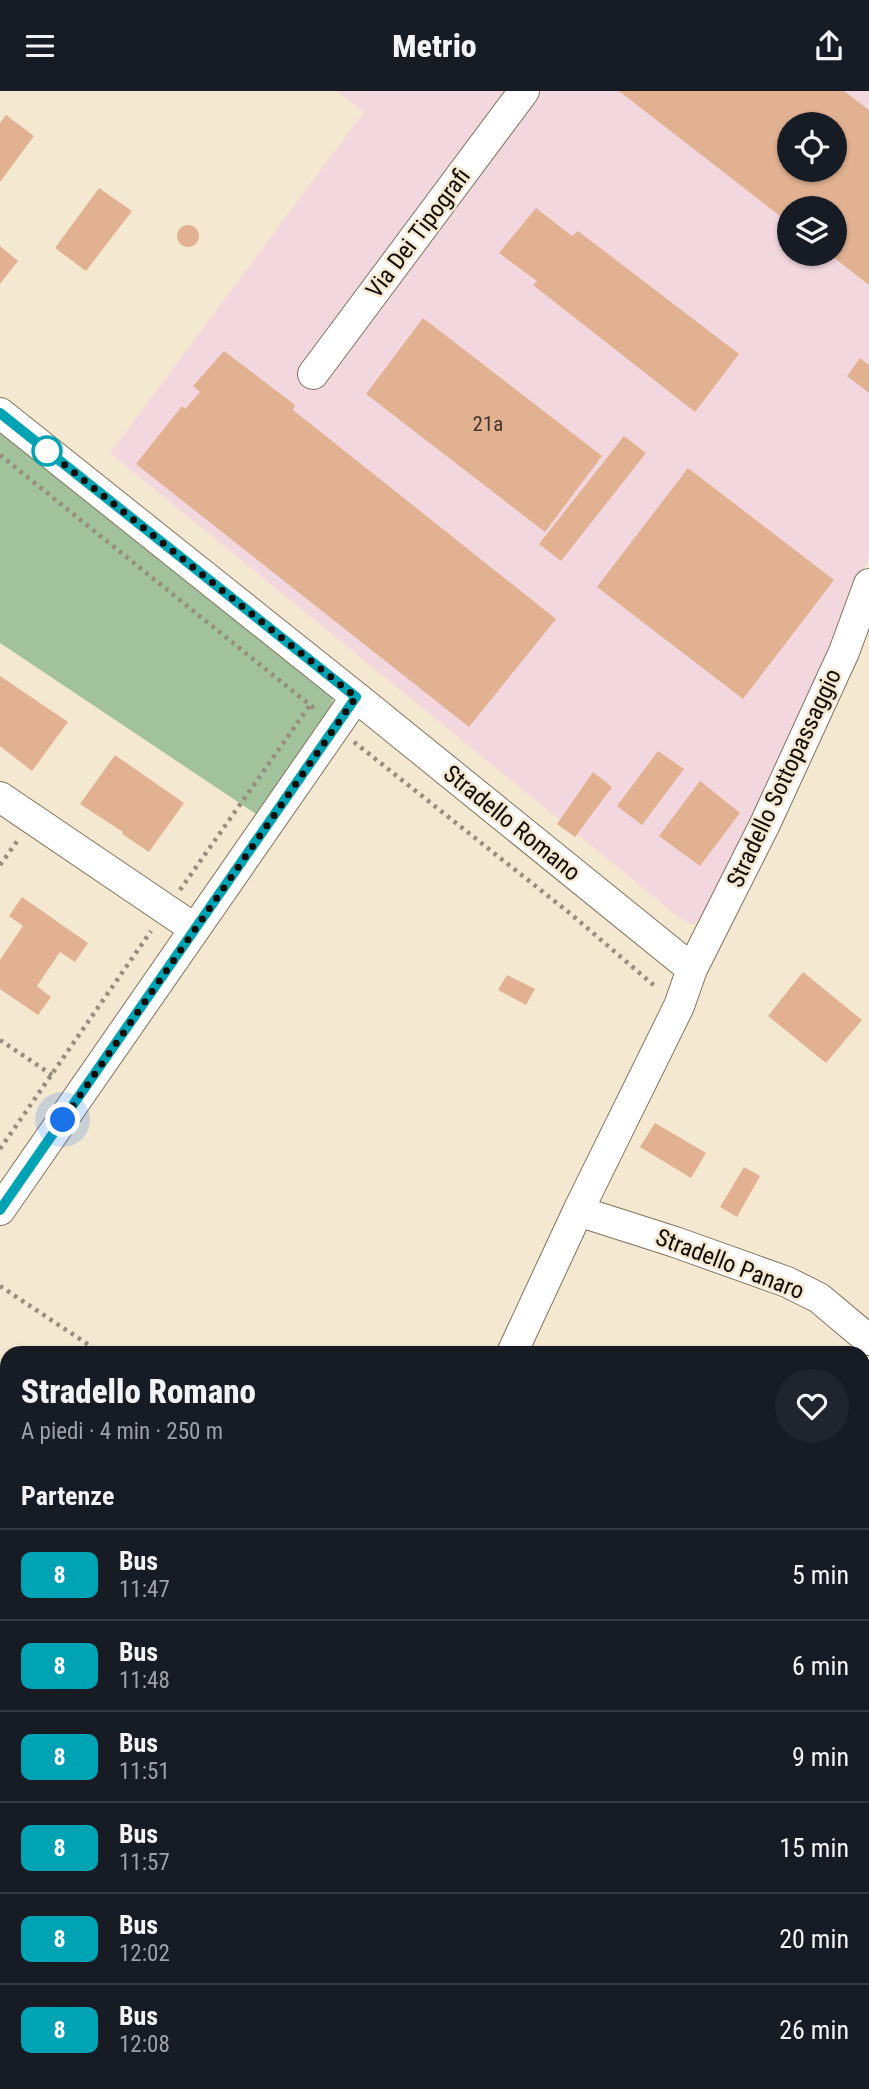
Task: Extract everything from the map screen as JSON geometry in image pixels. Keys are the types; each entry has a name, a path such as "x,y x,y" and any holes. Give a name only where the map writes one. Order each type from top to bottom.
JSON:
{"street":[{"name":"Via Dei Tipografi","path":"313,374 524,91"},
{"name":"Stradello Romano","path":"0,413 692,969"},
{"name":"Stradello Sottopassaggio","path":"692,969 765,824 844,652 869,584"},
{"path":"0,1210 356,697"},
{"path":"0,797 195,929"},
{"path":"515,1346 679,1006 692,969"},
{"name":"Stradello Panaro","path":"578,1211 787,1282 819,1298 869,1340"}],"path":[{"path":"0,455 335,728 572,915 679,1006"},
{"path":"0,1040 51,1075"},
{"path":"0,1286 90,1346"}],"shaded area":[{"path":"336,91 869,91 869,558 768,786 704,914 693,925 681,919 110,453 364,112"}],"green space":[{"path":"0,433 329,692 333,701 331,710 256,814 0,643"}],"building":[{"path":"619,91 844,91 869,110 869,285 844,266 847,266 847,196 777,196 777,214"},
{"path":"6,115 34,136 0,182 0,123"},
{"path":"99,188 132,211 86,271 55,248"},
{"path":"536,208 572,236 578,231 739,354 695,412 533,285 537,281 499,253"},
{"path":"188,225 196,228 199,236 196,244 188,247 180,244 177,236 180,228"},
{"path":"0,246 18,261 0,284"},
{"path":"423,318 602,456 545,532 366,394"},
{"path":"224,351 295,405 293,410 556,619 469,727 136,464 182,406 185,409 200,392 193,386"},
{"path":"860,358 869,365 869,393 847,376"},
{"path":"624,436 646,453 561,561 539,544"},
{"path":"688,468 834,580 743,699 597,587"},
{"path":"0,676 68,722 32,771 0,746"},
{"path":"658,751 684,769 642,825 617,806"},
{"path":"115,755 184,803 149,852 80,804"},
{"path":"593,772 612,787 575,837 557,824"},
{"path":"700,781 740,813 700,866 659,836"},
{"path":"22,897 88,943 75,962 60,952 37,986 51,997 38,1015 0,989 0,960 23,926 9,916"},
{"path":"803,972 862,1020 826,1063 768,1016"},
{"path":"507,975 535,989 526,1005 498,990"},
{"path":"655,1123 706,1153 691,1178 640,1147"},
{"path":"744,1167 760,1176 737,1217 720,1207"}],"bus line":[{"name":"8","path":"0,413 356,697 0,1210"}],"route":[{"path":"47,451 356,697 63,1120"}]}
